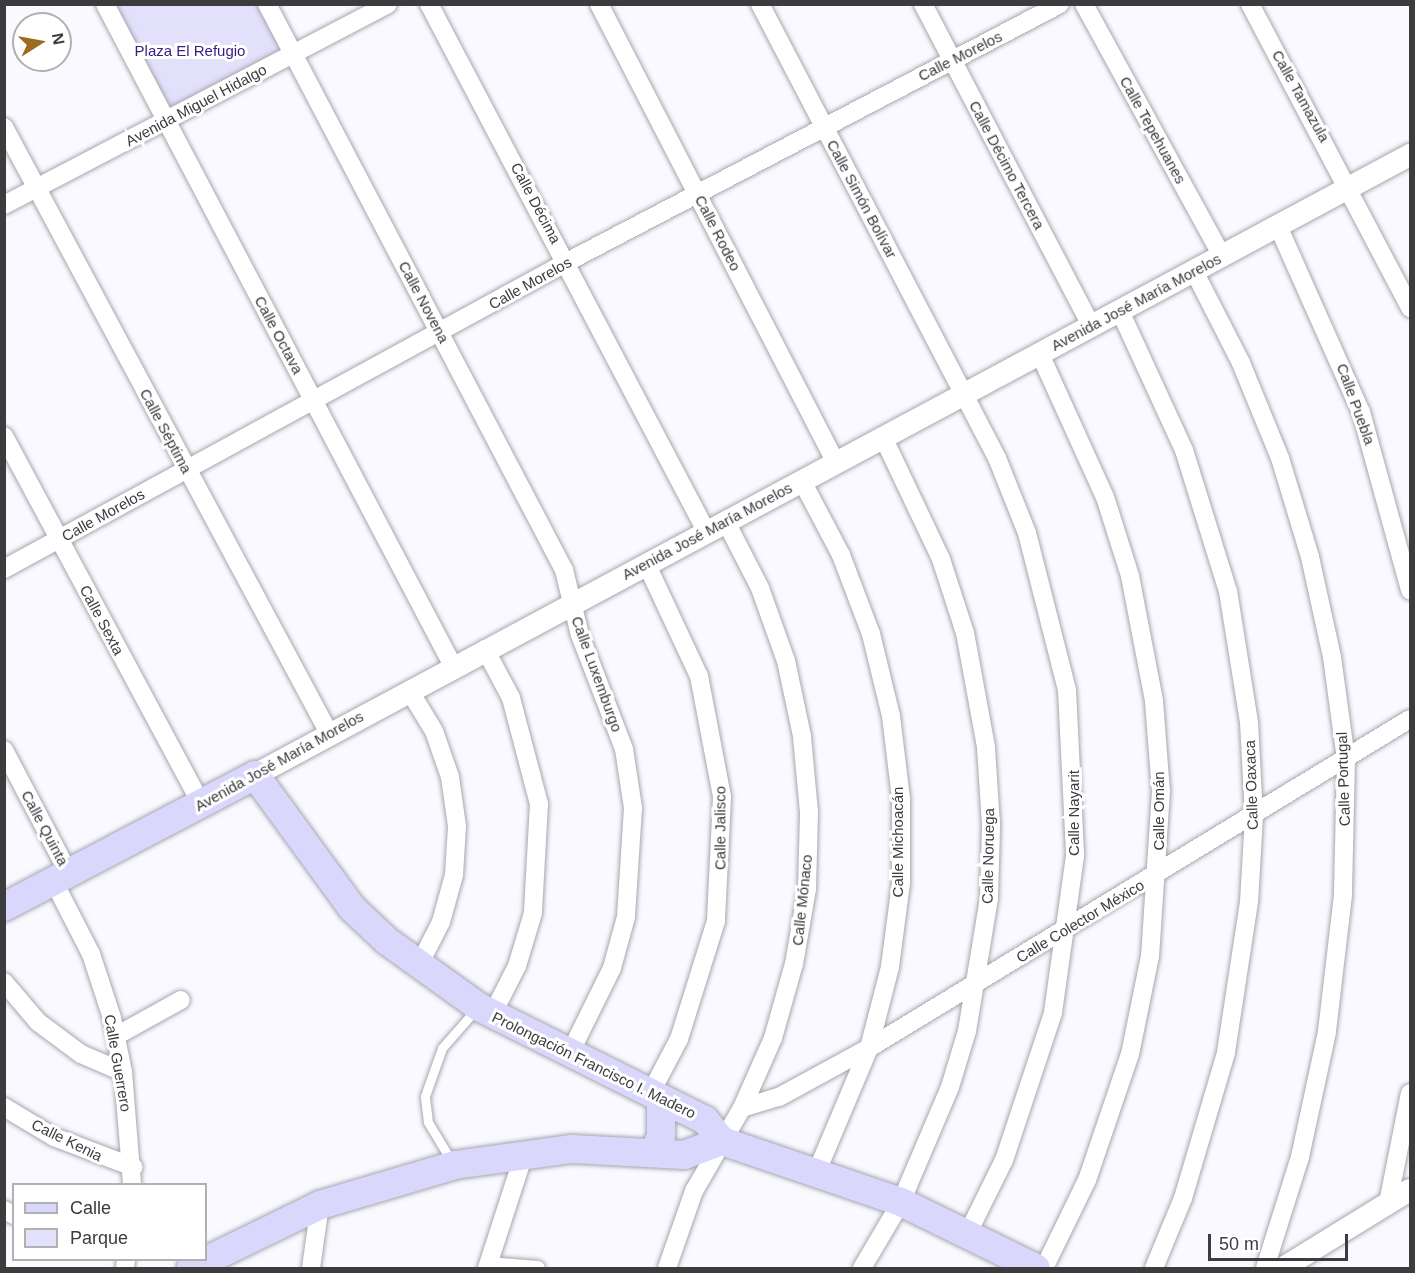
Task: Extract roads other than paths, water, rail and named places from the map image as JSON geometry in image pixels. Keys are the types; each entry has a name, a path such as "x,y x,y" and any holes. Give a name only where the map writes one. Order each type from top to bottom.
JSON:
{"main road":[{"name":"Avenida José María Morelos","path":"4,907 255,775"},
{"name":"Prolongación Francisco I. Madero","path":"255,775 352,908 419,965 486,1011 569,1055 705,1120 722,1141"},
{"path":"654,1152 661,1136 656,1097"},
{"path":"207,1261 320,1204 454,1165 572,1149 684,1155 722,1141 817,1171 901,1202 968,1233 1036,1269"},
{"path":"191,1269 207,1261"}],"street":[{"name":"Calle Octava","path":"105,4 453,666"},
{"name":"Calle Novena","path":"267,4 564,570 573,603"},
{"name":"Avenida Miguel Hidalgo","path":"4,205 388,4"},
{"name":"Calle Décima","path":"429,4 567,262 716,526"},
{"name":"Calle Rodeo","path":"598,4 836,463"},
{"name":"Calle Simón Bolívar","path":"760,4 964,394"},
{"name":"Calle Décimo Tercera","path":"923,4 1091,326"},
{"name":"Calle Morelos","path":"4,569 567,262 1060,4"},
{"name":"Calle Tepehuanes","path":"1084,4 1222,256"},
{"name":"Calle Tamazula","path":"1250,4 1351,187 1410,308"},
{"name":"Calle Séptima","path":"4,127 329,733"},
{"name":"Avenida José María Morelos","path":"255,775 453,666 1410,155"},
{"name":"Calle Puebla","path":"1278,226 1361,412 1410,591"},
{"name":"Calle Portugal","path":"1194,271 1241,363 1283,469 1330,646 1346,759 1343,895 1327,1032 1300,1157 1265,1269"},
{"name":"Calle Oaxaca","path":"1120,311 1184,450 1228,591 1249,722 1254,816 1249,902 1226,1053 1183,1198 1154,1269"},
{"name":"Calle Omán","path":"1040,354 1105,497 1139,616 1157,746 1159,873 1150,956 1130,1054 1087,1180 1044,1269"},
{"name":"Calle Nayarit","path":"964,394 1027,533 1053,619 1074,766 1069,927 1053,1012 1031,1089 968,1233"},
{"name":"Calle Sexta","path":"4,436 201,804"},
{"name":"Calle Noruega","path":"862,1269 901,1202 950,1087 977,983 991,825 978,694 941,559 883,437"},
{"name":"Calle Michoacán","path":"802,481 841,555 871,634 894,736 901,799 901,883 890,967 869,1048 817,1171"},
{"name":"Calle Mónaco","path":"667,1269 694,1191 742,1108 773,1038 794,964 807,889 809,812 802,736 786,661 760,588 716,526"},
{"name":"Calle Jalisco","path":"646,564 699,676 722,797 723,859 713,931 679,1039 656,1097"},
{"name":"Calle Luxemburgo","path":"569,1055 612,968 634,860 624,748 580,635 573,603"},
{"path":"485,650 511,698 539,804 533,913 517,966 486,1011"},
{"path":"409,690 437,741 450,777 457,826 452,884 441,922 419,965"},
{"name":"Calle Colector México","path":"742,1108 779,1097 869,1048 1410,720"},
{"name":"Calle Quinta","path":"4,750 62,878"},
{"name":"Calle Guerrero","path":"62,878 91,954 116,1036 123,1072 132,1176"},
{"path":"4,982 38,1022 81,1054 123,1072"},
{"path":"116,1036 182,1000"},
{"path":"1388,1203 1410,1094"},
{"name":"Calle Kenia","path":"4,1107 54,1137 132,1176"},
{"path":"524,1154 484,1267 538,1269"},
{"path":"1283,1269 1410,1190"},
{"path":"311,1269 320,1204"}],"lane":[{"path":"454,1165 438,1145 425,1096 442,1048 486,1011"}],"park label":[{"name":"Plaza El Refugio","path":"190,51"}]}
